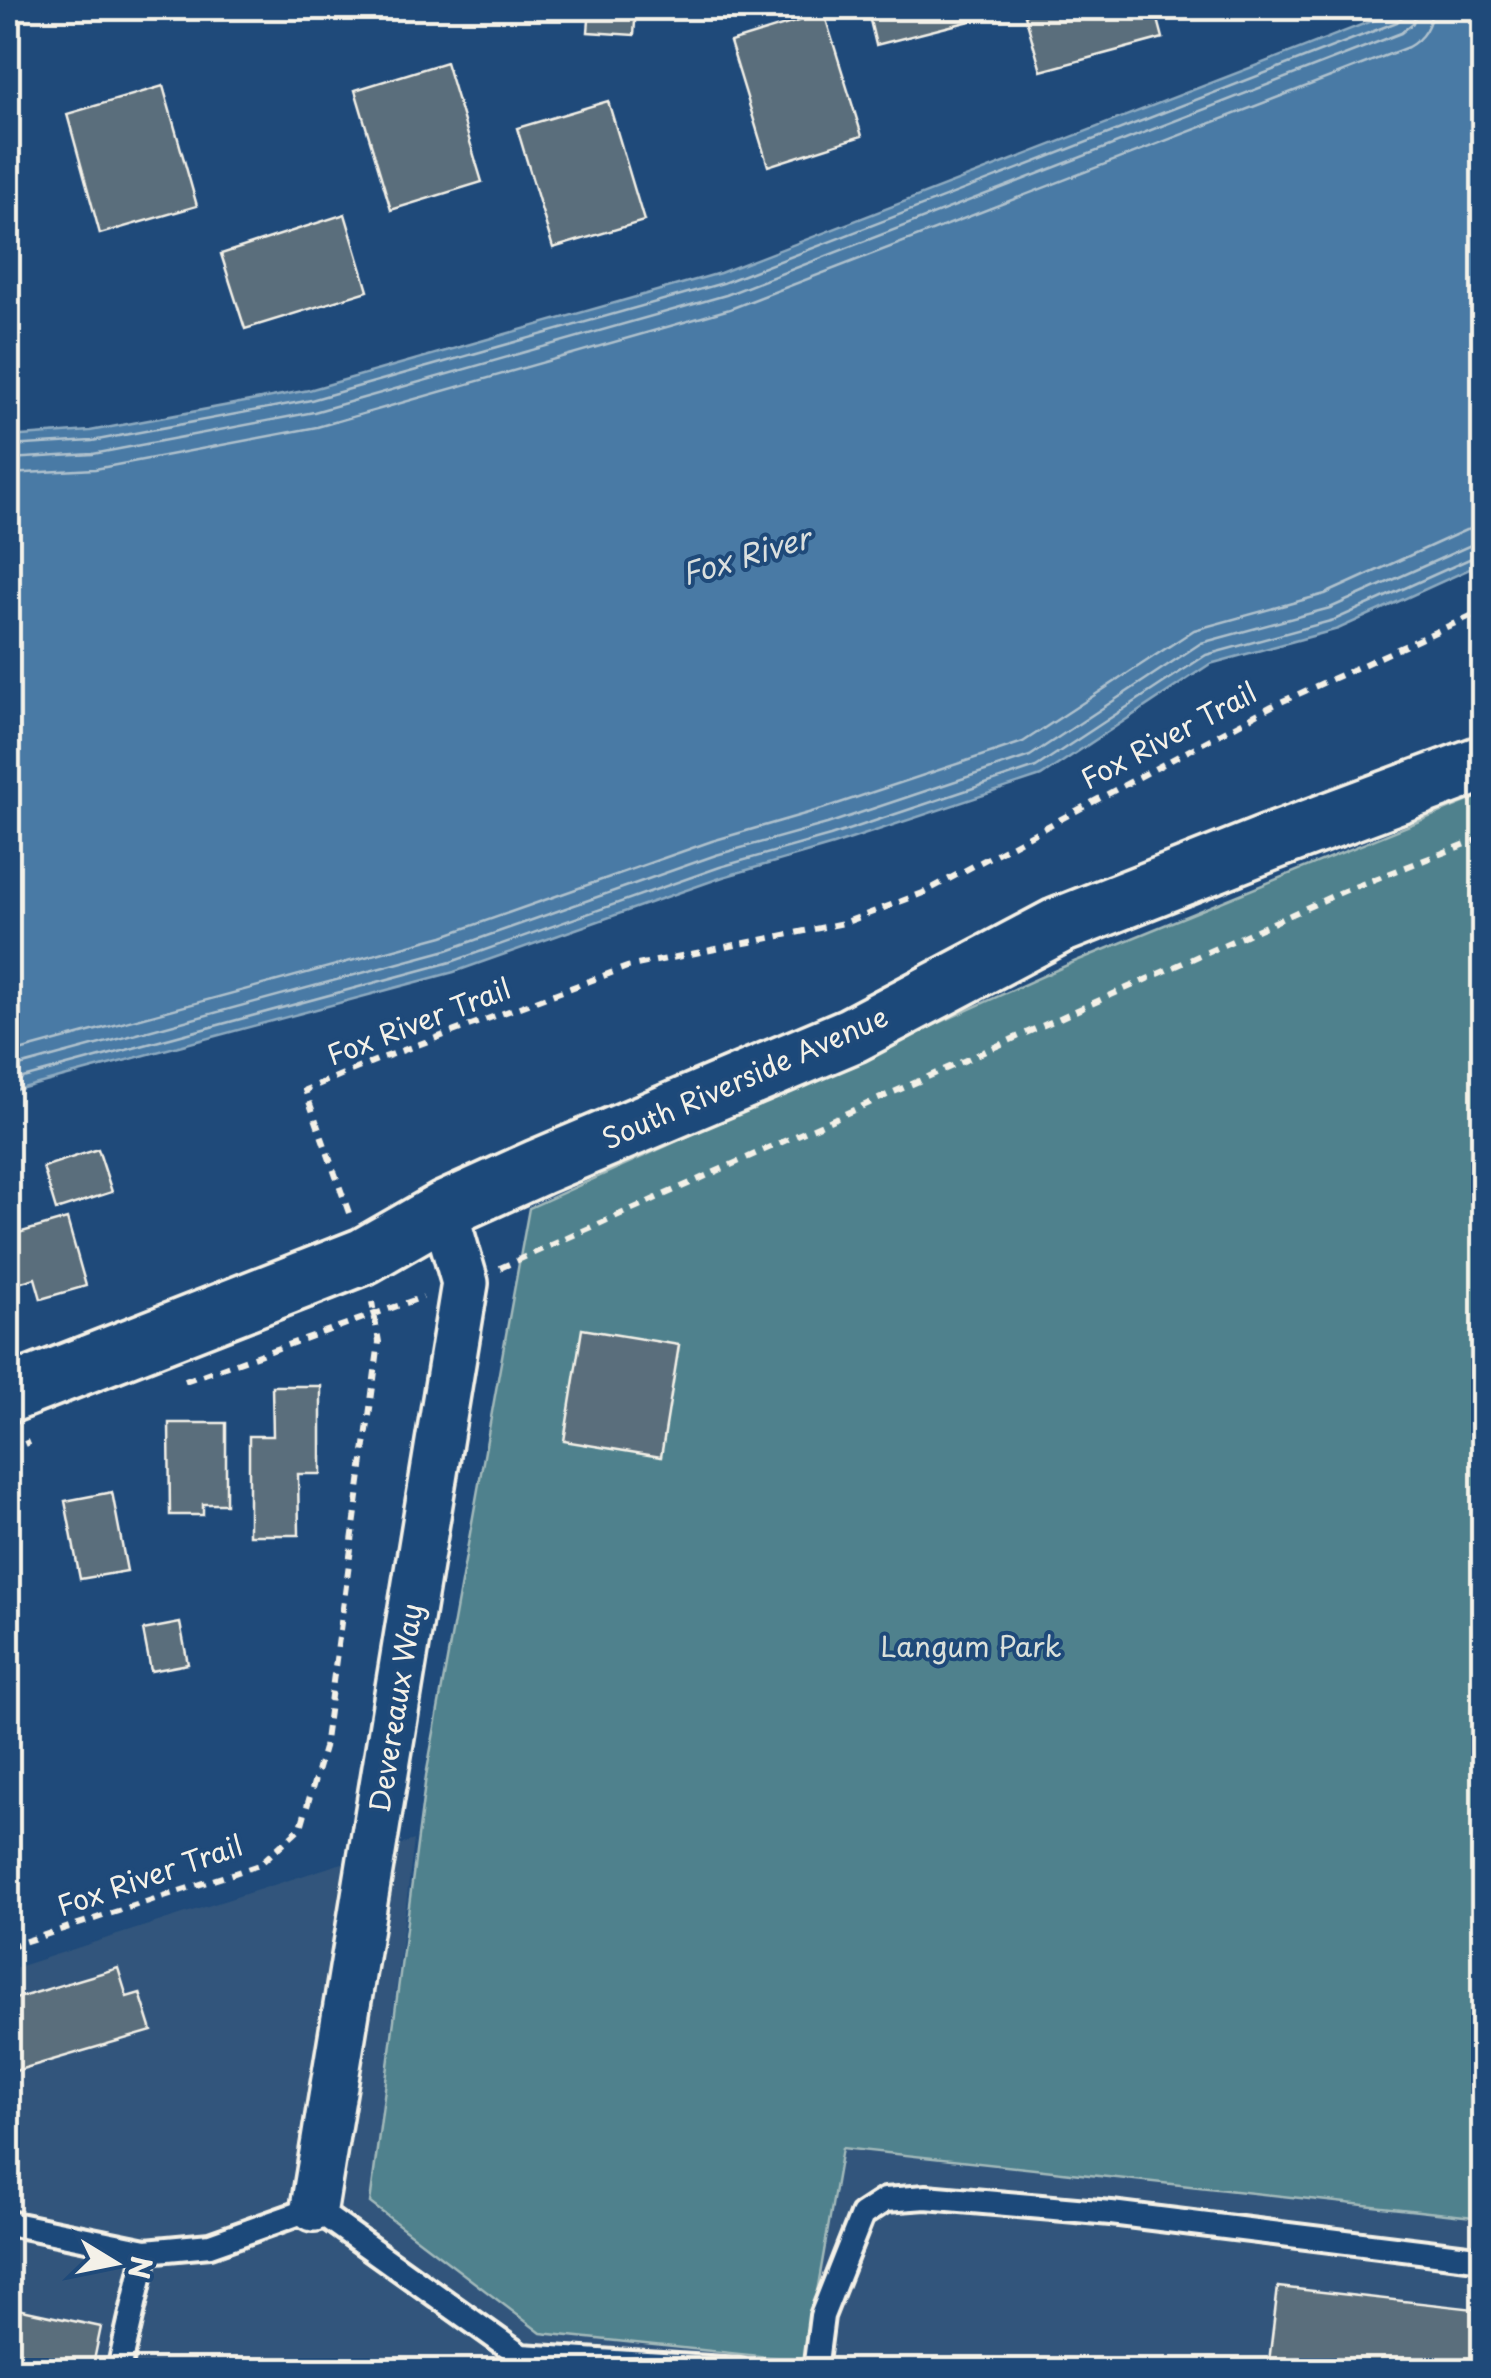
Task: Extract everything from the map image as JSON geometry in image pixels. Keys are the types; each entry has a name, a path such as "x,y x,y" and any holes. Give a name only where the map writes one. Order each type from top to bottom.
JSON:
{"main road":[{"name":"South Riverside Avenue","path":"8,1395 364,1256 444,1210 852,1035 1058,926 1484,763"}],"street":[{"name":"Devereaux Way","path":"314,2208 465,1283 444,1210"}],"lane":[{"path":"815,2370 822,2316 862,2215 886,2200 926,2197 1111,2213 1484,2259"},
{"path":"8,2223 146,2251 210,2245 314,2208 529,2363 740,2370"},
{"path":"119,2370 146,2251"}],"path":[{"name":"Fox River Trail","path":"8,1948 260,1865 301,1826 324,1748 380,1342 364,1256 305,1090 627,967 844,923 923,893 1272,706 1484,610"},
{"path":"176,1384 465,1283 1344,891 1484,837"},
{"path":"8,1451 40,1437"}],"shaded area":[{"path":"414,1840 370,2203 805,2361 842,2148 1483,2218 1483,2370 8,2370 8,1970"}],"green space":[{"name":"Langum Park","path":"1483,795 1483,2218 842,2148 805,2361 541,2333 370,2203 426,1776 529,1208 1074,962"}],"water":[{"name":"Fox River","path":"1405,8 1483,8 1483,563 1338,629 1210,664 1041,776 723,877 454,972 8,1092 8,437 90,431 309,390 720,273"}],"building":[{"path":"590,8 636,8 634,35 588,32"},
{"path":"867,8 976,8 978,19 876,45"},
{"path":"1023,8 1155,8 1163,38 1041,71"},
{"path":"824,13 862,136 768,166 730,42"},
{"path":"446,62 482,182 391,210 355,90"},
{"path":"163,86 197,206 100,234 67,114"},
{"path":"608,101 644,221 553,248 517,128"},
{"path":"345,214 368,291 245,329 221,254"},
{"path":"98,1149 112,1192 56,1210 43,1167"},
{"path":"67,1219 86,1286 41,1299 35,1278 8,1286 8,1236"},
{"path":"582,1329 679,1345 661,1457 564,1441"},
{"path":"272,1386 321,1386 321,1474 298,1474 299,1535 249,1535 249,1436 273,1436"},
{"path":"169,1423 226,1423 226,1504 203,1504 203,1515 170,1515"},
{"path":"112,1492 127,1571 80,1579 65,1501"},
{"path":"180,1623 188,1664 151,1671 143,1630"},
{"path":"118,1968 127,1997 140,1993 152,2031 8,2073 8,2001"},
{"path":"1278,2287 1484,2310 1484,2370 1268,2370"},
{"path":"8,2307 101,2327 92,2370 8,2370"}]}
